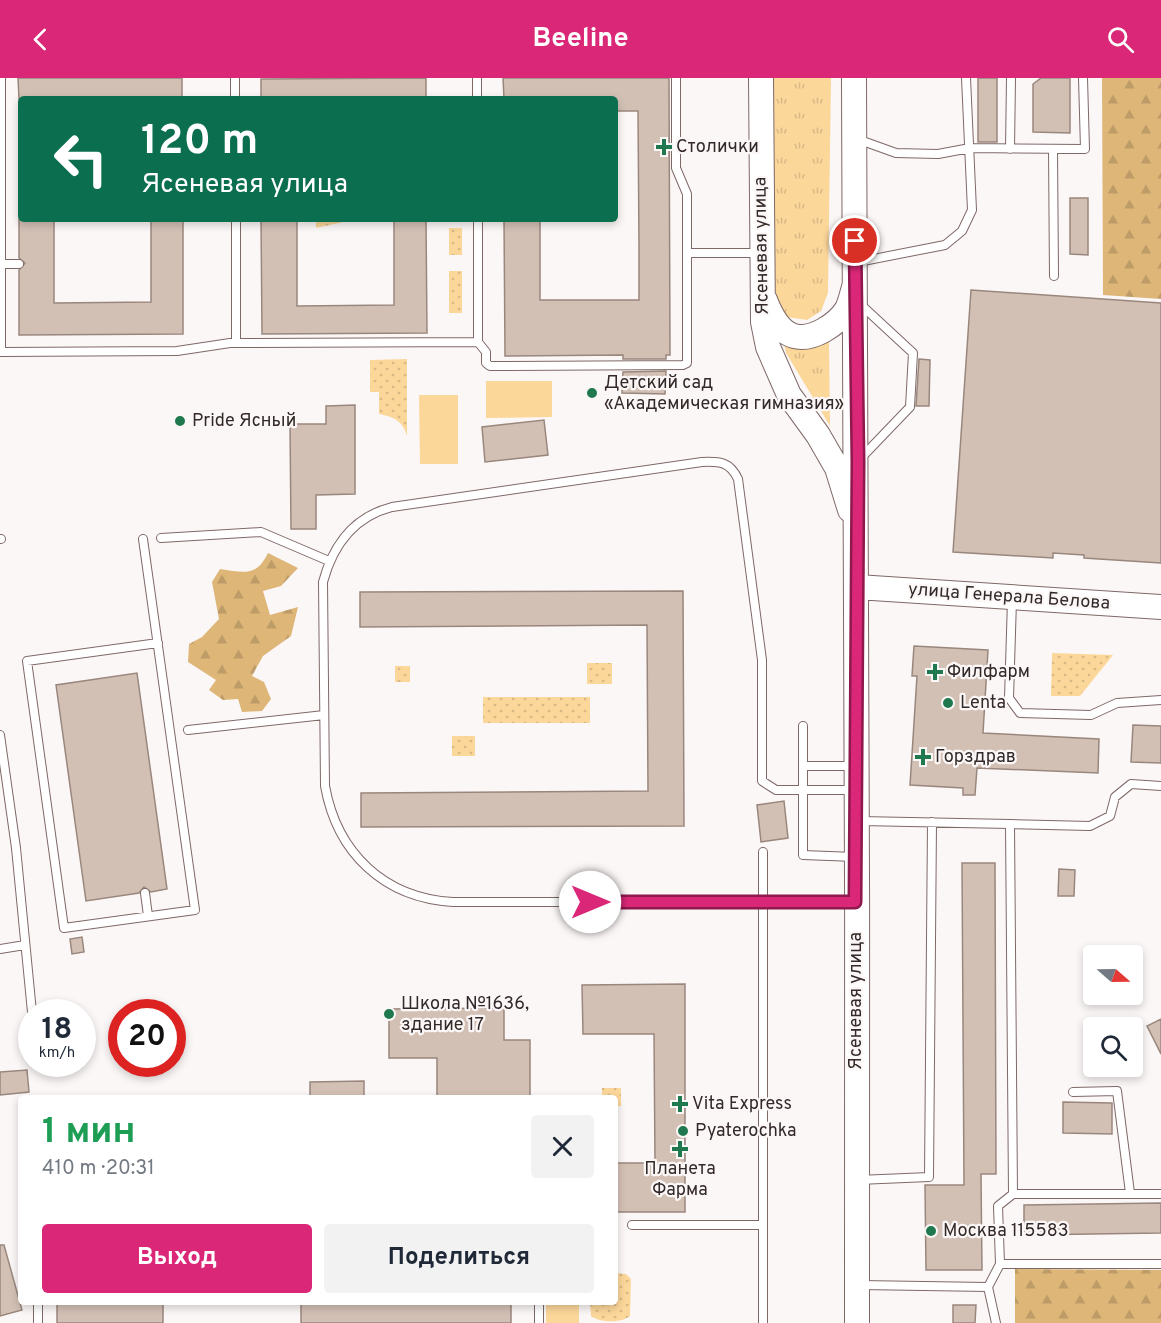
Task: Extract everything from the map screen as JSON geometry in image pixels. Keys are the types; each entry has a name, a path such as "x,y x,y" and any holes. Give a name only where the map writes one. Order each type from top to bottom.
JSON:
{"main road":[{"name":"Ясеневая улица","path":"761,78 761,289 768,347 789,395 818,435 837,468 857,535"},
{"name":"Ясеневая улица","path":"854,78 858,462 855,821 856,1323"},
{"path":"761,289 770,313 781,327 794,336 816,334 846,309 856,281"},
{"name":"улица Генерала Белова","path":"857,587 1161,607"}],"lane":[{"path":"1,78 1,352 177,351 236,343 478,342"},
{"path":"235,78 236,96"},
{"path":"477,78 477,96"},
{"path":"478,222 478,342 485,351 486,363 490,366 685,365 687,362 687,194 676,168 676,78"},
{"path":"858,462 910,407 913,353 856,281 945,245 962,231 972,210 966,78"},
{"path":"1010,149 1011,78"},
{"path":"855,138 896,153 938,154 970,148 1085,149 1083,78"},
{"path":"1053,149 1054,276"},
{"path":"236,222 236,343"},
{"path":"687,253 761,253"},
{"path":"1,264 19,264"},
{"path":"855,902 453,902 425,899 403,892 381,880 362,864 337,829 325,786 324,582 329,561 336,546 352,527 369,515 392,507 702,462 722,462 732,469 738,479 758,625 762,678 762,781 772,789 856,790"},
{"path":"161,538 261,532 329,561"},
{"path":"143,539 158,643 195,910 64,928 27,661 158,643"},
{"path":"1013,597 1009,698 1020,713 1091,715 1117,703 1161,700"},
{"path":"188,730 324,715"},
{"path":"803,726 803,855 855,857"},
{"path":"0,735 16,848 31,999"},
{"path":"803,766 856,766"},
{"path":"855,821 1090,826 1110,816 1115,796 1131,784 1161,786"},
{"path":"857,1180 929,1177 933,822"},
{"path":"1010,824 1013,1194"},
{"path":"763,852 763,1323"},
{"path":"144,892 148,916"},
{"path":"0,949 25,945"},
{"path":"1073,1092 1117,1091 1130,1193"},
{"path":"996,1323 988,1287 1000,1264 998,1206 1013,1194 1161,1194"},
{"path":"632,1225 762,1225"},
{"path":"1000,1264 1161,1264"},
{"path":"856,1285 988,1287"},
{"path":"38,1305 38,1323"},
{"path":"539,1305 539,1323"}],"green space":[{"path":"773,78 831,78 828,293 821,311 807,320 787,317 773,295"},
{"path":"1102,78 1161,78 1161,299 1103,295"},
{"path":"316,222 343,222 316,228"},
{"path":"449,228 462,228 462,255 449,255"},
{"path":"449,271 462,271 462,313 449,313"},
{"path":"829,338 830,426 786,353 784,343"},
{"path":"407,359 407,436 397,420 379,414 379,392 370,392 370,360"},
{"path":"486,381 552,381 552,417 486,418"},
{"path":"419,395 458,395 458,464 420,464"},
{"path":"268,553 298,568 281,586 263,591 270,615 298,607 291,636 263,656 252,676 264,682 271,699 262,711 242,712 238,699 223,700 209,690 216,680 188,662 189,644 202,637 219,619 212,582 220,569 242,572 254,570"},
{"path":"1052,653 1113,655 1080,696 1051,696"},
{"path":"587,663 612,663 612,684 587,684"},
{"path":"395,666 410,666 410,682 395,682"},
{"path":"483,697 590,697 590,723 483,723"},
{"path":"452,736 475,736 475,756 452,756"},
{"path":"602,1088 621,1088 621,1106 618,1106 618,1095 602,1095"},
{"path":"1015,1269 1161,1270 1161,1323 1015,1323"},
{"path":"618,1273 626,1274 631,1279 630,1316 617,1321 605,1321 591,1316 590,1305 618,1305"},
{"path":"546,1305 579,1305 579,1323 546,1323"}],"building":[{"path":"18,78 182,78 182,96 19,96"},
{"path":"426,78 426,96 261,96 261,79"},
{"path":"503,78 669,78 670,355 666,355 666,359 623,359 623,355 505,356 504,222 540,222 540,300 639,300 639,248 638,111 618,111 618,96 504,96"},
{"path":"978,78 997,78 997,142 978,142"},
{"path":"1041,78 1070,78 1070,133 1033,132 1033,84"},
{"path":"1070,198 1088,198 1088,255 1070,254"},
{"path":"19,222 54,222 54,303 151,302 151,222 183,222 183,334 19,335 19,270 25,263 19,258"},
{"path":"261,222 297,222 297,306 394,305 394,222 426,222 427,333 262,334"},
{"path":"971,290 1161,303 1161,563 1084,558 1084,555 1053,553 1053,558 953,552"},
{"path":"919,359 930,360 929,406 916,406"},
{"path":"666,371 665,394 622,393 623,372"},
{"path":"355,405 355,494 316,495 316,529 291,529 290,424 326,424 326,406"},
{"path":"544,420 548,455 485,462 482,427"},
{"path":"683,591 684,826 361,827 361,793 648,791 647,625 360,627 360,592"},
{"path":"914,646 988,650 983,733 1099,739 1098,773 977,768 975,795 963,795 963,788 910,785 917,676 912,676"},
{"path":"137,673 167,889 151,892 144,887 139,893 86,901 56,685"},
{"path":"1133,725 1161,726 1161,763 1131,762"},
{"path":"784,801 788,838 761,842 757,805"},
{"path":"962,863 995,863 996,1174 981,1174 982,1270 926,1270 925,1185 964,1185"},
{"path":"1059,869 1075,870 1074,896 1058,896"},
{"path":"82,937 84,952 72,954 70,939"},
{"path":"685,984 685,1212 618,1212 618,1163 655,1163 654,1034 583,1034 582,985"},
{"path":"504,1008 504,1040 530,1040 530,1095 437,1095 437,1058 389,1058 389,1009"},
{"path":"1161,1019 1161,1054 1147,1026"},
{"path":"18,1071 18,1077 28,1077 29,1092 0,1095 0,1072"},
{"path":"364,1081 364,1095 310,1095 310,1082"},
{"path":"1063,1102 1112,1103 1112,1134 1063,1133"},
{"path":"1161,1203 1161,1233 1024,1235 1024,1205"},
{"path":"0,1245 4,1245 18,1296 18,1305 21,1305 22,1310 0,1316"},
{"path":"57,1305 163,1305 163,1323 57,1323"},
{"path":"301,1305 511,1305 511,1323 301,1323"},
{"path":"953,1305 976,1305 975,1323 953,1323"}],"place":[{"name":"Столички","path":"664,147"},
{"name":"Детский сад «Академическая гимназия»","path":"592,393"},
{"name":"Pride Ясный","path":"180,421"},
{"name":"Филфарм","path":"935,672"},
{"name":"Lenta","path":"948,703"},
{"name":"Горздрав","path":"923,757"},
{"name":"Школа №1636, здание 17","path":"389,1014"},
{"name":"Vita Express","path":"680,1104"},
{"name":"Pyaterochka","path":"683,1131"},
{"name":"Планета Фарма","path":"680,1149"},
{"name":"Москва 115583","path":"931,1231"}],"route":[{"path":"590,902 855,902 858,462 855,241"}]}
